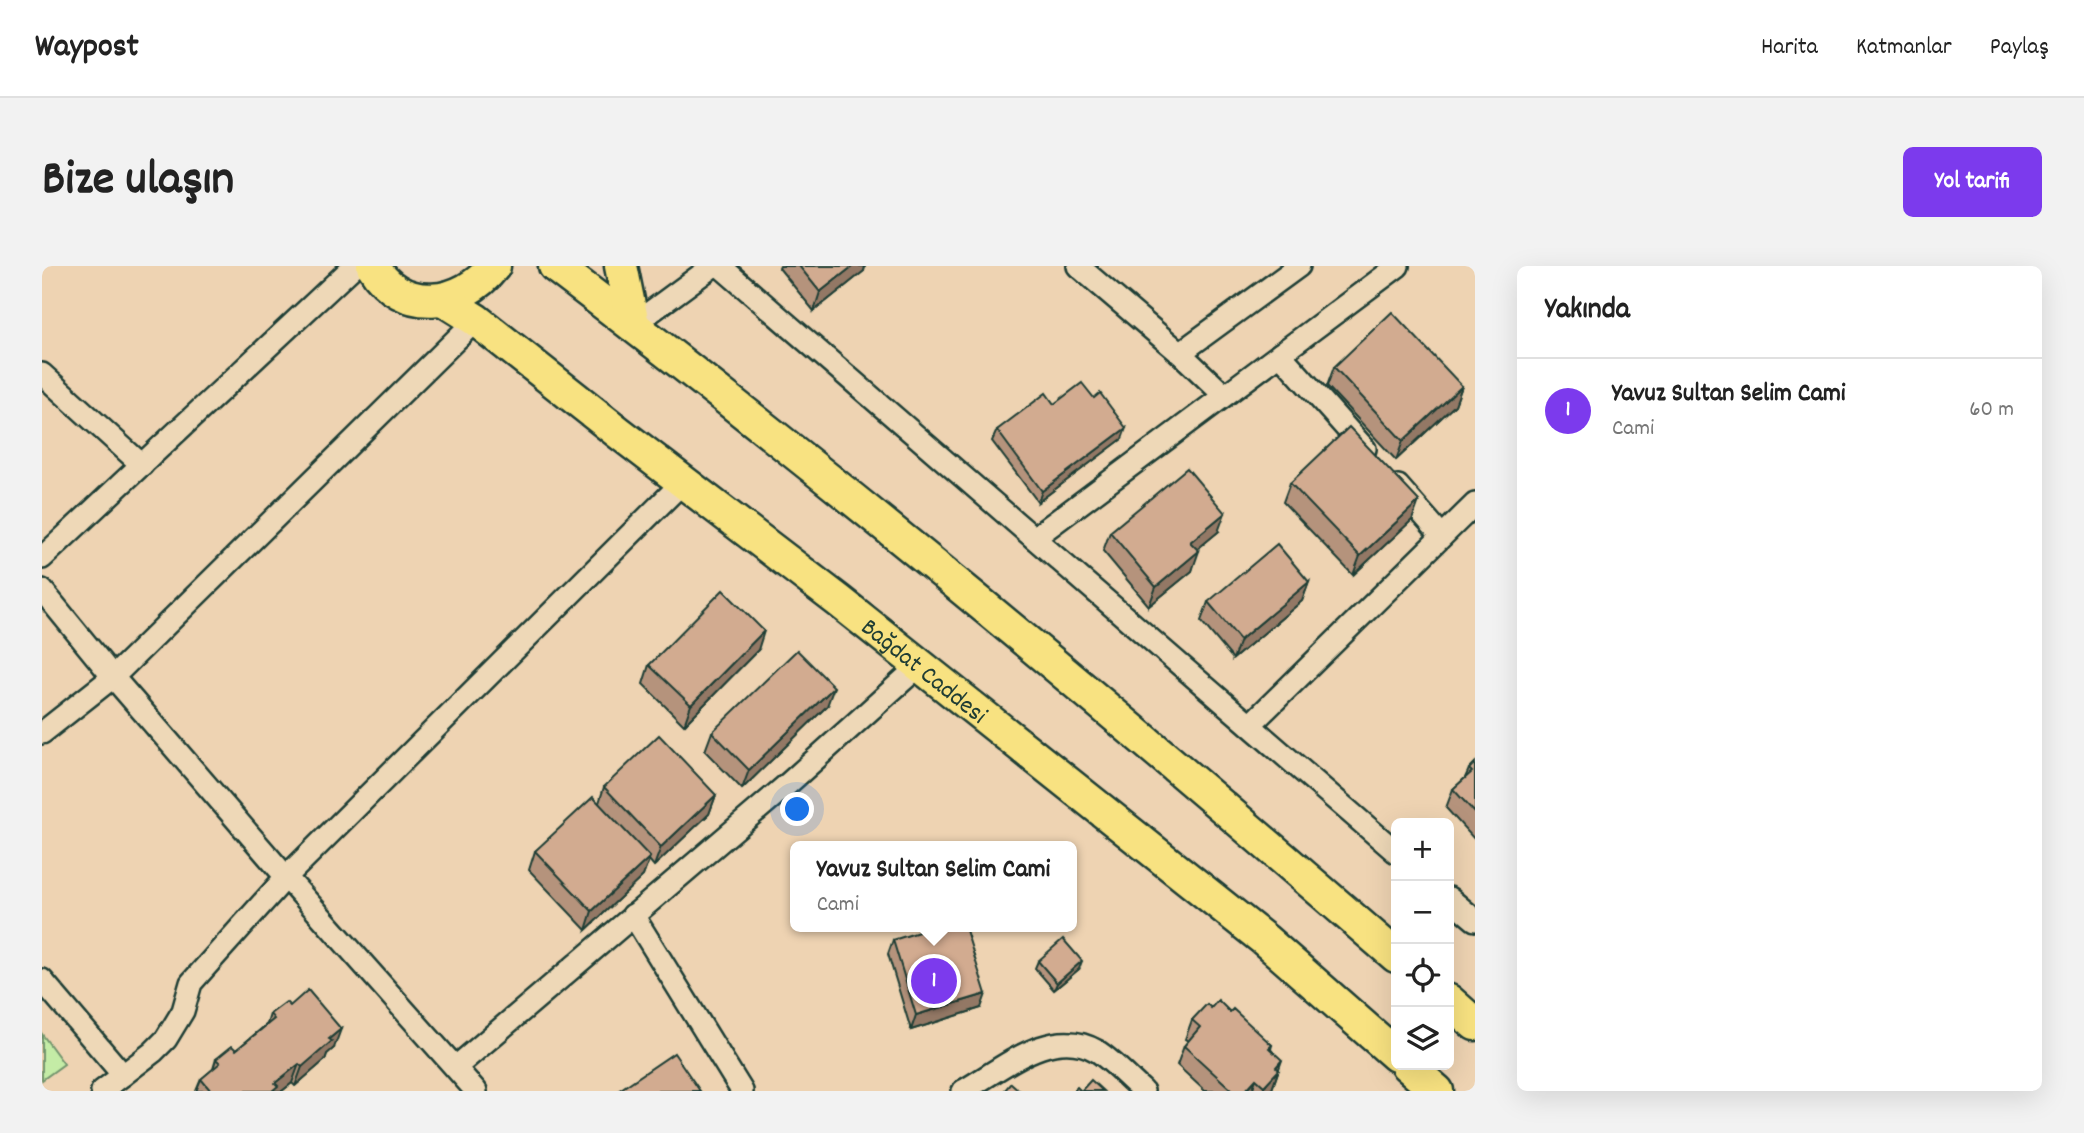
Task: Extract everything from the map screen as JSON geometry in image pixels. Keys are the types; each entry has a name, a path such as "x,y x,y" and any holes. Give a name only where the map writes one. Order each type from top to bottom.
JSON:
{"main road":[{"path":"373,266 378,275 397,291 419,299 444,300 481,282 494,266"},
{"path":"555,266 633,325 972,598 1391,952"},
{"path":"621,266 633,325"},
{"name":"Bağdat Caddesi","path":"444,300 476,320 920,665 1265,940 1391,1051"},
{"path":"1454,1005 1475,1024"},
{"path":"1413,1070 1437,1091"}],"street":[{"path":"42,558 354,266"},
{"path":"633,325 713,266"},
{"path":"720,266 1391,848"},
{"path":"1077,266 1224,395"},
{"path":"1180,354 1299,266"},
{"path":"1034,538 1398,266"},
{"path":"42,733 113,677 476,320"},
{"path":"1280,354 1442,536"},
{"path":"42,374 142,465"},
{"path":"102,1091 166,1039 183,1011 191,983 286,877 683,482"},
{"path":"1250,725 1475,504"},
{"path":"42,590 113,677 286,877 476,1091"},
{"path":"456,1067 789,783 920,665"},
{"path":"1454,902 1475,920"},
{"path":"633,915 742,1091"},
{"path":"42,980 123,1075"},
{"path":"963,1091 1041,1046 1063,1042 1087,1046 1098,1052 1143,1091"}],"green space":[{"path":"42,1034 64,1064 42,1080"}],"building":[{"path":"799,266 853,266 820,292"},
{"path":"1392,312 1462,386 1403,441 1334,367"},
{"path":"1082,383 1094,398 1100,393 1126,428 1042,491 997,430 1046,393 1054,404"},
{"path":"1349,427 1419,501 1360,556 1290,483"},
{"path":"1187,468 1225,513 1190,542 1199,551 1156,587 1110,532"},
{"path":"1277,544 1309,582 1240,640 1208,602"},
{"path":"723,590 764,631 691,705 649,665"},
{"path":"797,650 834,687 749,770 712,732"},
{"path":"659,735 716,795 661,847 604,787"},
{"path":"1475,763 1475,813 1453,789 1472,772 1469,769"},
{"path":"593,797 650,857 592,911 535,851"},
{"path":"919,932 967,932 986,994 916,1015 893,940"},
{"path":"1063,939 1082,961 1057,983 1038,961"},
{"path":"308,990 341,1029 329,1039 332,1041 302,1067 299,1064 275,1083 278,1086 272,1091 211,1091 201,1079 220,1063 216,1059 232,1046 236,1050 274,1019 270,1014 286,1002 290,1006"},
{"path":"1218,1000 1230,1012 1233,1009 1272,1045 1269,1048 1282,1060 1276,1067 1279,1070 1264,1086 1256,1079 1245,1091 1233,1091 1184,1046 1200,1027 1192,1020 1207,1004 1211,1008"},
{"path":"674,1053 700,1091 618,1091"},
{"path":"1091,1080 1103,1091 1081,1091"},
{"path":"1011,1083 1020,1091 1004,1091"}],"place":[{"name":"Yavuz Sultan Selim Cami","path":"934,981"}]}
